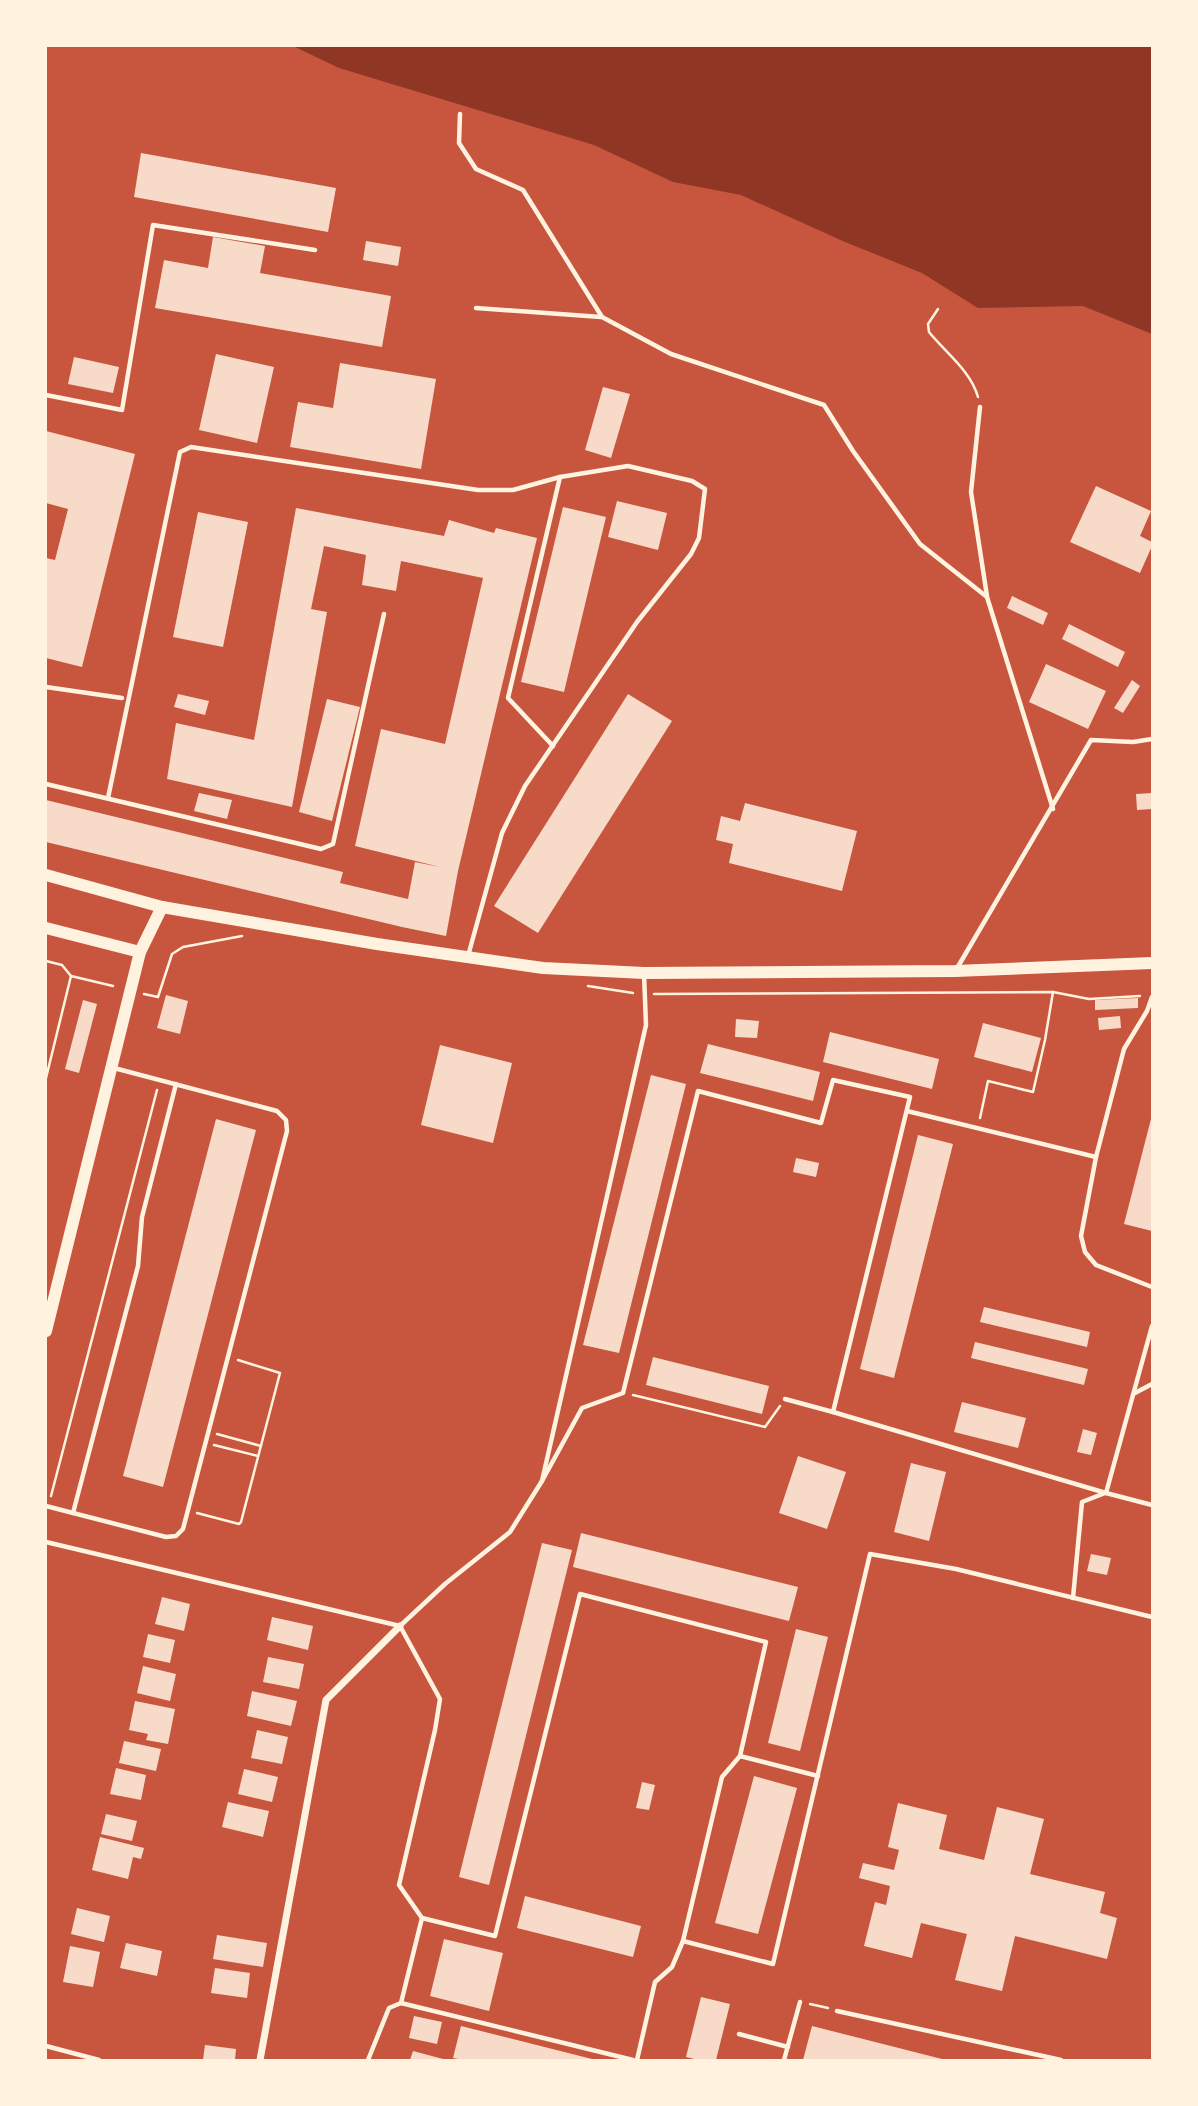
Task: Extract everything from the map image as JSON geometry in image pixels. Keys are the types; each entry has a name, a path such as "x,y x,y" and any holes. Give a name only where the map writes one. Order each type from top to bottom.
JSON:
{"street":[{"path":"46,875 162,907 377,944 542,968 644,973 956,971 1153,963"},
{"path":"46,1331 140,952 162,907"},
{"path":"46,928 140,952"},
{"path":"260,2060 326,1700 400,1626"}],"lane":[{"path":"460,114 459,143 476,169 523,190 602,317"},
{"path":"46,395 122,410 153,225 315,250"},
{"path":"477,308 602,317 671,354 824,405 853,451 920,544 987,597"},
{"path":"980,407 971,492 987,597 1053,809"},
{"path":"108,798 180,452 191,447 478,490 513,490 560,477 628,466 692,481 705,489 699,538 691,554 637,622 525,786 502,833 468,957"},
{"path":"552,746 508,698 560,477"},
{"path":"46,784 321,849 332,844 384,614"},
{"path":"46,687 122,698"},
{"path":"956,971 1091,740 1133,742 1153,739"},
{"path":"542,1481 646,1025 644,973"},
{"path":"1153,996 1124,1049 1096,1157 1081,1236 1085,1252 1096,1265 1153,1287"},
{"path":"47,1506 166,1537 180,1532 287,1125 283,1115 277,1111 111,1067"},
{"path":"400,1626 445,1584 510,1532 582,1408 623,1393 698,1091 821,1123 833,1080 910,1097 834,1412"},
{"path":"73,1513 138,1266 142,1217 176,1084"},
{"path":"906,1111 1096,1157"},
{"path":"1106,1493 1153,1326"},
{"path":"1134,1393 1153,1384"},
{"path":"785,1399 1153,1505"},
{"path":"1073,1598 1082,1502 1106,1493"},
{"path":"46,1542 400,1626 440,1699 400,1885 422,1918 495,1936 580,1594 766,1642 740,1756 722,1777 683,1941 672,1967 655,1982 635,2060 401,2003 389,2008 368,2060"},
{"path":"683,1941 773,1965 870,1553 956,1569 1153,1617"},
{"path":"740,1756 818,1776"},
{"path":"401,2003 422,1918"},
{"path":"784,2060 800,2002"},
{"path":"837,2011 1061,2060"},
{"path":"739,2034 788,2047"},
{"path":"46,2046 99,2060"}],"path":[{"path":"938,309 928,324 929,332 975,386 980,407"},
{"path":"145,994 158,997 172,954 183,947"},
{"path":"46,961 62,965 71,976 113,986"},
{"path":"46,1078 71,976"},
{"path":"978,1129 988,1081 1033,1092 1053,992"},
{"path":"47,1506 160,1080"},
{"path":"187,1510 240,1524 261,1446 280,1372 228,1357"},
{"path":"623,1393 765,1427 785,1399"},
{"path":"208,1432 261,1446"},
{"path":"205,1442 258,1456"},
{"path":"800,2002 837,2011"}],"shaded area":[{"path":"293,46 1152,46 1152,334 1083,306 978,308 922,273 741,195 673,182 594,145 339,68"}],"building":[{"path":"141,153 336,188 328,232 134,197"},
{"path":"213,237 265,246 260,273 391,296 382,347 155,308 164,260 208,268"},
{"path":"366,241 401,247 398,266 363,260"},
{"path":"216,354 274,367 257,443 199,430"},
{"path":"74,357 119,367 113,393 68,384"},
{"path":"340,363 436,379 421,469 290,447 298,402 333,408"},
{"path":"603,387 630,394 611,458 585,450"},
{"path":"46,431 135,454 82,667 46,658 46,558 55,560 68,509 46,503"},
{"path":"1096,486 1151,511 1140,536 1152,542 1152,546 1140,573 1070,542"},
{"path":"617,501 667,513 658,550 608,537"},
{"path":"563,507 606,517 564,692 521,682"},
{"path":"296,508 444,536 449,520 494,533 496,528 537,538 458,871 446,936 46,842 46,800 343,872 340,883 408,899 415,862 440,867 355,846 381,729 445,744 483,578 401,561 396,591 362,585 366,555 324,546 311,609 327,612 292,807 167,779 176,723 254,740"},
{"path":"198,512 248,522 223,647 173,637"},
{"path":"1012,596 1048,613 1043,625 1007,608"},
{"path":"1069,624 1125,652 1118,667 1062,639"},
{"path":"1046,664 1106,691 1088,729 1029,702"},
{"path":"1132,680 1140,686 1123,713 1114,708"},
{"path":"178,694 209,701 205,715 174,707"},
{"path":"628,694 672,721 538,933 494,906"},
{"path":"327,699 360,707 332,821 299,812"},
{"path":"199,793 232,800 227,819 194,811"},
{"path":"1152,793 1152,809 1137,810 1136,794"},
{"path":"745,803 857,831 842,891 729,863 733,844 716,840 721,816 740,821"},
{"path":"166,995 188,1001 180,1034 157,1028"},
{"path":"1138,998 1138,1008 1095,1010 1095,1000"},
{"path":"83,1000 97,1004 79,1073 65,1069"},
{"path":"1120,1016 1121,1028 1099,1030 1098,1018"},
{"path":"736,1019 759,1021 757,1038 735,1037"},
{"path":"983,1023 1041,1038 1032,1072 974,1057"},
{"path":"830,1032 939,1059 932,1089 823,1062"},
{"path":"708,1044 820,1072 813,1101 700,1073"},
{"path":"440,1045 512,1063 493,1143 421,1125"},
{"path":"651,1075 686,1084 619,1353 583,1345"},
{"path":"1152,1115 1152,1231 1124,1224"},
{"path":"216,1119 256,1130 163,1487 123,1476"},
{"path":"918,1135 953,1144 894,1378 860,1369"},
{"path":"796,1158 819,1163 816,1177 793,1172"},
{"path":"984,1307 1090,1332 1087,1347 980,1322"},
{"path":"975,1342 1088,1369 1084,1385 971,1358"},
{"path":"653,1357 769,1386 762,1414 646,1385"},
{"path":"962,1402 1026,1418 1018,1448 954,1432"},
{"path":"1083,1429 1097,1433 1091,1455 1077,1452"},
{"path":"798,1456 846,1472 827,1529 779,1513"},
{"path":"911,1463 946,1472 929,1541 894,1532"},
{"path":"581,1533 798,1587 789,1621 573,1567"},
{"path":"542,1543 572,1550 489,1885 459,1877"},
{"path":"1091,1554 1111,1558 1107,1575 1087,1571"},
{"path":"162,1597 190,1604 184,1631 155,1624"},
{"path":"272,1617 313,1626 308,1650 267,1640"},
{"path":"796,1629 828,1637 800,1751 768,1743"},
{"path":"148,1634 175,1640 170,1663 143,1657"},
{"path":"268,1657 304,1664 299,1689 263,1682"},
{"path":"143,1666 176,1674 170,1701 137,1693"},
{"path":"252,1691 297,1701 291,1726 247,1716"},
{"path":"135,1701 175,1709 168,1744 146,1740 148,1734 129,1730"},
{"path":"257,1730 288,1737 282,1764 251,1758"},
{"path":"124,1741 161,1749 156,1771 119,1763"},
{"path":"116,1768 146,1775 141,1800 110,1794"},
{"path":"244,1769 278,1777 272,1802 238,1794"},
{"path":"754,1776 797,1788 758,1934 715,1923"},
{"path":"642,1782 655,1785 649,1810 636,1808"},
{"path":"228,1802 269,1811 263,1837 222,1827"},
{"path":"898,1803 947,1815 939,1849 984,1860 997,1807 1044,1819 1030,1874 1105,1892 1100,1913 1117,1918 1107,1959 1015,1936 1002,1991 955,1980 967,1934 921,1923 912,1958 864,1946 875,1902 886,1905 890,1886 859,1878 863,1863 894,1870 899,1850 888,1847"},
{"path":"106,1814 137,1821 132,1841 101,1834"},
{"path":"100,1837 144,1848 141,1859 133,1857 128,1879 92,1870"},
{"path":"525,1896 641,1926 633,1957 517,1928"},
{"path":"77,1908 110,1916 104,1942 71,1934"},
{"path":"217,1935 267,1943 263,1967 213,1959"},
{"path":"444,1939 503,1953 489,2011 430,1996"},
{"path":"126,1943 162,1951 157,1976 120,1968"},
{"path":"70,1946 100,1952 93,1987 63,1982"},
{"path":"215,1968 250,1973 247,1998 211,1993"},
{"path":"701,1997 730,2004 716,2060 686,2057"},
{"path":"414,2016 442,2022 437,2044 409,2038"},
{"path":"461,2026 596,2060 453,2058"},
{"path":"812,2026 946,2060 803,2060"},
{"path":"205,2045 236,2049 235,2060 203,2060"},
{"path":"413,2051 447,2060 410,2060"}]}
